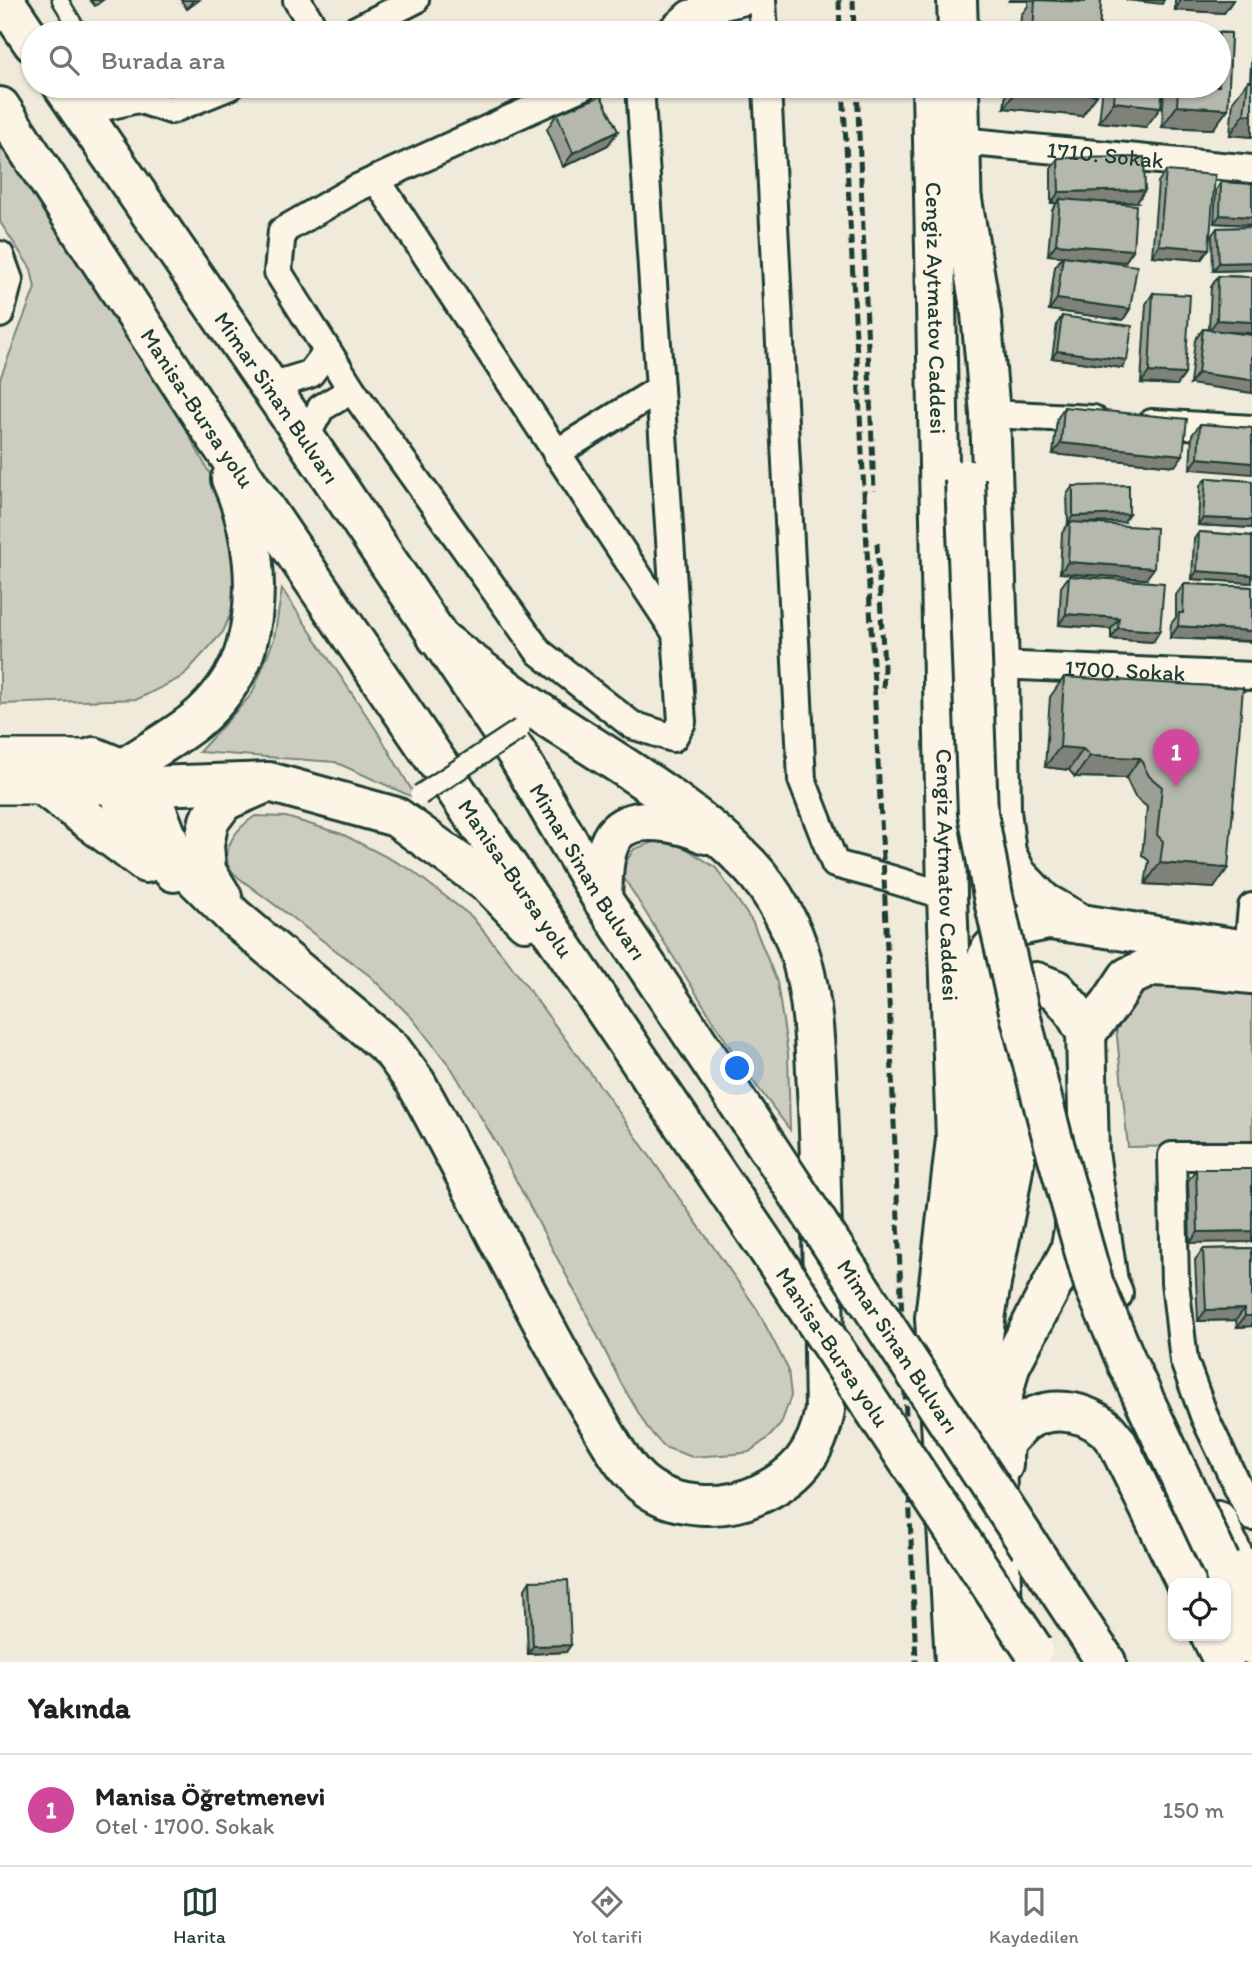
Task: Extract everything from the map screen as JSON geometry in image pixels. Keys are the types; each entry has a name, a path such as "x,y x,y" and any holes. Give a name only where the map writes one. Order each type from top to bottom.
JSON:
{"main road":[{"path":"4,0 21,25"},
{"path":"931,0 932,21"},
{"path":"957,0 958,21"},
{"name":"Cengiz Aytmatov Caddesi","path":"932,98 947,896 956,1139 935,1318 955,1662"},
{"name":"Cengiz Aytmatov Caddesi","path":"959,98 965,479 978,813 993,896 1019,1011"},
{"name":"Mimar Sinan Bulvarı","path":"72,99 305,438 517,754 602,899 1105,1662"},
{"name":"Manisa-Bursa yolu","path":"0,107 208,425 773,1257 1026,1658"},
{"path":"962,200 981,313 990,414 1001,811 1006,853 1017,876 1043,902 1081,924"},
{"path":"121,774 196,720 213,703 232,678 246,649 254,586 252,550 239,495 208,425"},
{"path":"121,774 123,804 134,831 174,873 234,917 391,1049 416,1083 574,1380 623,1462 646,1488 667,1498 715,1505 745,1501 771,1490 793,1473 810,1454 821,1431 825,1410 820,1143 814,1028 802,961 793,934 750,866 727,844 674,801 527,704 438,636"},
{"path":"121,774 269,782 396,817 489,885 595,992"},
{"path":"234,917 206,872 204,844 209,821 224,800 269,782"},
{"path":"46,787 174,885 234,917"},
{"path":"602,899 610,844 614,835 622,828 638,822 659,821 692,827 727,844"},
{"path":"976,1662 962,1335 986,1152 986,1055 979,981 989,952 1010,928 1048,920 1081,924 1249,962"},
{"path":"1086,1033 1128,977 1152,966 1195,968 1249,962"},
{"path":"986,1055 990,1013 1002,993 1015,985 1036,982 1056,990 1073,1010 1086,1033 1089,1152 1108,1282 1252,1598"},
{"path":"1019,1011 1021,1107 1014,1163 987,1304 980,1384 998,1506 1026,1658"},
{"path":"1019,1011 1094,1285 1128,1365 1220,1562 1252,1645"},
{"path":"998,1506 998,1419 1010,1366 1070,1251 1089,1152"},
{"path":"998,1506 1005,1443 1023,1421 1042,1413 1058,1411 1091,1419 1116,1442 1184,1578"},
{"path":"1214,1641 1224,1662"}],"street":[{"path":"297,0 310,21"},
{"path":"374,21 415,0"},
{"path":"681,21 689,14 749,0"},
{"path":"762,0 763,21"},
{"path":"72,99 138,99 171,110 200,98"},
{"path":"556,98 355,189 282,231 278,272 352,390 540,652 632,725 673,738 682,722 641,98"},
{"path":"768,98 802,780 835,864 947,896"},
{"name":"1710. Sokak","path":"961,141 1252,169"},
{"path":"376,179 676,633"},
{"path":"0,255 9,280 0,314"},
{"path":"268,387 310,374 327,352"},
{"path":"556,453 660,389"},
{"path":"305,438 321,408 352,390"},
{"path":"990,414 1252,429"},
{"name":"1700. Sokak","path":"999,665 1252,676"},
{"path":"420,795 520,729"},
{"path":"0,757 121,774"},
{"path":"0,787 46,787 121,774"},
{"path":"1249,962 1252,908"},
{"path":"1252,1156 1172,1156 1175,1282 1184,1361 1205,1418 1252,1517"}],"lane":[{"path":"60,0 73,21"}],"shaded area":[{"path":"0,142 100,290 189,435 219,491 235,554 233,608 223,632 182,677 138,699 0,704 0,379 35,288 31,269 0,222"},
{"path":"282,589 377,731 417,799 335,762 199,752 252,694 274,639"},
{"path":"255,816 286,817 342,834 410,869 472,917 611,1101 757,1309 788,1369 791,1396 781,1424 769,1437 749,1452 692,1457 664,1447 648,1429 621,1383 498,1146 452,1069 412,1018 370,976 230,869 227,857 230,843 243,825"},
{"path":"657,841 681,845 716,868 753,923 777,982 788,1054 790,1130 741,1065 624,878 623,867 634,849"},
{"path":"1139,983 1165,983 1252,995 1252,1145 1128,1147 1116,1026"}],"building":[{"path":"1035,0 1101,0 1100,21 1034,21"},
{"path":"1248,81 1252,81 1252,115 1244,114"},
{"path":"602,98 618,131 573,153 557,114"},
{"path":"1114,98 1162,98 1161,107 1114,102"},
{"path":"1177,98 1228,98 1228,109 1177,106"},
{"path":"1144,157 1145,190 1059,192 1058,158"},
{"path":"1166,171 1215,175 1209,249 1159,245"},
{"path":"1221,182 1252,184 1252,217 1220,215"},
{"path":"1060,199 1136,205 1133,250 1056,244"},
{"path":"1252,227 1252,262 1219,263 1217,228"},
{"path":"1063,256 1137,266 1130,309 1057,299"},
{"path":"1218,276 1252,277 1252,322 1217,320"},
{"path":"1153,293 1190,295 1185,374 1149,372"},
{"path":"1062,316 1132,326 1127,360 1057,351"},
{"path":"1203,329 1252,335 1252,380 1198,373"},
{"path":"1064,407 1187,419 1183,455 1061,443"},
{"path":"1200,424 1252,428 1252,463 1198,458"},
{"path":"1206,478 1252,481 1252,520 1203,518"},
{"path":"1129,485 1129,514 1073,516 1073,486"},
{"path":"1070,522 1156,528 1154,568 1068,562"},
{"path":"1199,532 1252,536 1252,575 1197,571"},
{"path":"1069,576 1164,583 1160,631 1118,628 1119,618 1066,614"},
{"path":"1184,584 1252,587 1252,631 1178,626 1179,613 1183,613"},
{"path":"1064,677 1243,688 1228,868 1160,863 1163,841 1157,835 1162,787 1149,776 1140,758 1090,756 1083,749 1060,747"},
{"path":"1196,1169 1252,1169 1252,1231 1198,1232"},
{"path":"1252,1248 1252,1316 1245,1316 1244,1309 1206,1310 1203,1249"},
{"path":"568,1580 571,1645 533,1646 530,1581"}],"railway":[{"path":"839,0 840,21"},
{"path":"853,0 854,21"},
{"path":"844,98 884,877 916,1662"},
{"path":"858,98 874,491"},
{"path":"877,543 883,693"}],"place":[{"name":"Manisa Öğretmenevi","path":"1176,787"}]}
